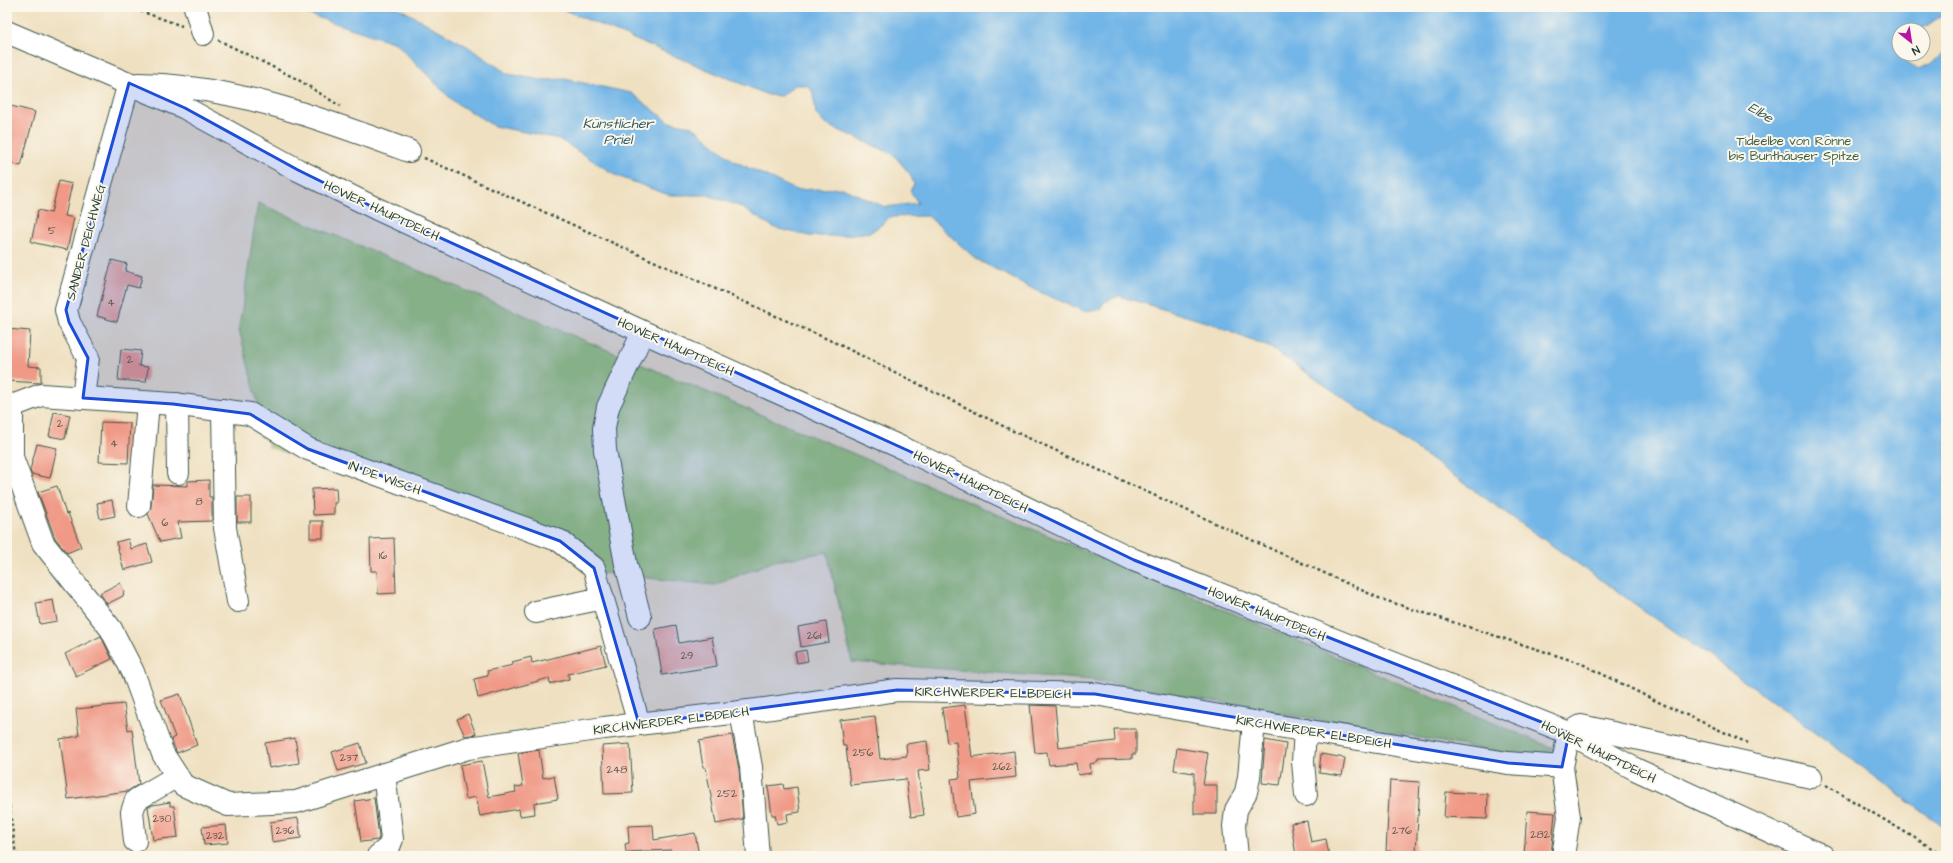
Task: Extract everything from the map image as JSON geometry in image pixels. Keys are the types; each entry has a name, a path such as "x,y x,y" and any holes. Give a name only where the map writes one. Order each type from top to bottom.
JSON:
{"street":[{"path":"195,7 203,34"},
{"name":"HOWER HAUPTDEICH","path":"7,32 185,108 298,170 377,209 643,332 909,451 1134,560 1569,733 1635,768 1823,856"},
{"path":"129,83 170,84 218,91 343,127 409,152"},
{"name":"SANDER DEICHWEG","path":"83,398 88,358 69,322 66,310 129,83"},
{"path":"640,616 626,564 604,438 605,419 608,408 643,332"},
{"name":"IN DE WISCH","path":"9,405 41,395 177,404 250,414 308,448 560,542 594,568 639,724"},
{"path":"139,506 148,403"},
{"path":"177,404 178,473"},
{"name":"KIRCHWERDER ELBDEICH","path":"9,405 13,479 43,542 114,635 133,672 163,754 183,785 228,805 296,802 468,748 897,690 1095,694 1508,764 1562,767"},
{"path":"223,410 225,528 238,601"},
{"path":"536,612 603,598"},
{"path":"741,712 751,767 758,856"},
{"path":"1237,856 1234,826 1236,810 1246,792 1248,785 1254,722"},
{"path":"1563,856 1569,817 1562,767 1569,733 1581,726 1811,776"},
{"path":"1305,730 1303,762 1306,795"},
{"path":"378,856 389,847 392,839 384,774"},
{"path":"135,841 132,812 136,800 177,776"}],"path":[{"path":"129,7 226,42 297,79 343,108"},
{"path":"409,152 836,343 1009,429 1381,600 1580,663 1656,701 1752,745"},
{"path":"1811,776 1945,856"},
{"path":"7,788 16,856"}],"highlighted area":[{"path":"129,83 185,108 298,170 377,209 909,451 1134,560 1569,733 1562,767 1508,763 1095,694 897,690 639,724 594,568 560,541 308,449 250,414 173,404 83,398 88,358 69,322 66,310"}],"green space":[{"path":"258,203 1555,749 1527,757 1094,680 852,662 827,552 775,561 714,585 601,573 558,545 269,447 239,329"}],"water":[{"path":"286,7 397,7 467,46 508,74 541,80 564,79 631,93 669,122 692,126 734,161 796,190 842,188 885,207 918,203 910,191 914,184 910,174 893,154 825,124 816,114 813,92 806,85 794,85 782,96 768,95 557,7 1946,7 1946,12 1931,23 1891,22 1891,62 1906,62 1907,64 1918,69 1930,64 1946,51 1946,829 1792,715 1345,399 1269,347 1216,325 1119,296 1104,302 1100,309 1084,311 1035,290 976,259 928,216 888,217 885,222 871,232 838,236 809,236 775,228 739,206 708,195 669,195 617,176 559,139 494,126 453,101 396,43"}],"building":[{"path":"7,105 35,112 21,166 7,162"},
{"path":"59,181 72,184 65,216 74,218 67,250 31,242 38,210 51,213"},
{"path":"112,260 127,264 125,271 142,276 139,288 127,285 117,322 97,316"},
{"path":"7,329 30,331 28,366 41,367 41,383 7,381"},
{"path":"121,349 141,351 139,366 148,367 146,382 118,380"},
{"path":"54,412 70,415 65,439 49,436"},
{"path":"101,422 130,423 128,463 99,462"},
{"path":"37,444 57,448 50,478 31,474 30,470"},
{"path":"209,480 209,497 212,497 212,521 178,522 181,538 160,542 148,514 151,507 153,485 188,486 188,481"},
{"path":"57,486 66,514 68,513 81,547 67,553 55,538 38,492"},
{"path":"336,488 337,503 334,503 334,514 313,515 312,489"},
{"path":"237,497 251,497 251,522 237,522"},
{"path":"112,500 115,516 100,519 97,503"},
{"path":"310,521 323,521 323,538 310,538"},
{"path":"394,538 396,593 378,594 377,571 371,571 370,539"},
{"path":"128,539 131,549 147,544 152,562 124,570 116,542"},
{"path":"120,583 124,591 123,596 107,604 100,593"},
{"path":"53,600 57,621 40,624 36,603"},
{"path":"826,622 829,642 801,647 798,627"},
{"path":"676,625 679,643 712,637 717,666 662,675 655,629"},
{"path":"101,636 112,659 76,676 65,654"},
{"path":"601,646 606,665 568,674 569,679 550,684 549,678 478,698 474,679 488,676 487,671 513,665 512,662 531,657 532,663"},
{"path":"806,650 808,661 797,663 795,652"},
{"path":"180,694 197,745 177,753 171,739 175,737 161,700"},
{"path":"124,704 128,730 132,729 139,784 128,791 68,799 60,739 79,736 76,709"},
{"path":"965,705 972,757 1014,751 1016,777 971,782 975,814 956,817 951,779 960,778 956,742 947,743 942,708"},
{"path":"1030,705 1055,706 1059,748 1115,741 1114,729 1136,729 1136,754 1132,754 1132,759 1098,760 1098,762 1090,764 1091,773 1078,775 1076,763 1049,765 1047,752 1035,753"},
{"path":"468,714 476,734 465,736 457,719"},
{"path":"875,716 880,759 907,756 906,744 927,741 930,770 918,771 924,815 911,817 906,779 850,785 846,746 843,746 840,720"},
{"path":"732,735 739,769 743,819 716,824 706,768 703,767 699,741"},
{"path":"295,738 299,763 269,768 265,743"},
{"path":"1265,740 1286,744 1280,785 1262,783"},
{"path":"360,743 366,763 338,771 332,752"},
{"path":"630,744 633,793 604,794 602,746"},
{"path":"1177,748 1208,753 1203,785 1217,785 1217,814 1194,814 1194,773 1174,770"},
{"path":"539,750 543,778 554,776 558,799 534,803 535,814 520,816 519,809 480,816 476,797 466,799 460,765 482,761 489,797 516,792 515,787 523,786 518,753"},
{"path":"1321,754 1345,758 1342,776 1319,773"},
{"path":"1390,780 1420,782 1416,853 1386,851"},
{"path":"783,784 784,789 797,787 800,812 787,814 788,822 777,824 775,815 772,815 768,786"},
{"path":"1446,792 1488,794 1487,819 1444,817"},
{"path":"374,798 379,837 378,840 361,842 355,801"},
{"path":"170,802 170,806 174,806 178,837 153,840 148,807"},
{"path":"1527,811 1555,813 1551,856 1524,856"},
{"path":"298,818 301,838 272,842 270,822"},
{"path":"1307,821 1311,842 1326,839 1329,856 1296,856 1291,823"},
{"path":"226,825 228,843 204,845 202,827"},
{"path":"653,825 654,840 695,833 699,856 672,856 671,850 626,852 625,844 629,843 628,826"}],"water label":[{"name":"Elbe","path":"1761,112"},
{"name":"Künstlicher Priel","path":"618,132"}],"park label":[{"name":"Tideelbe von Rönne bis Bunthäuser Spitze","path":"1794,148"}]}
